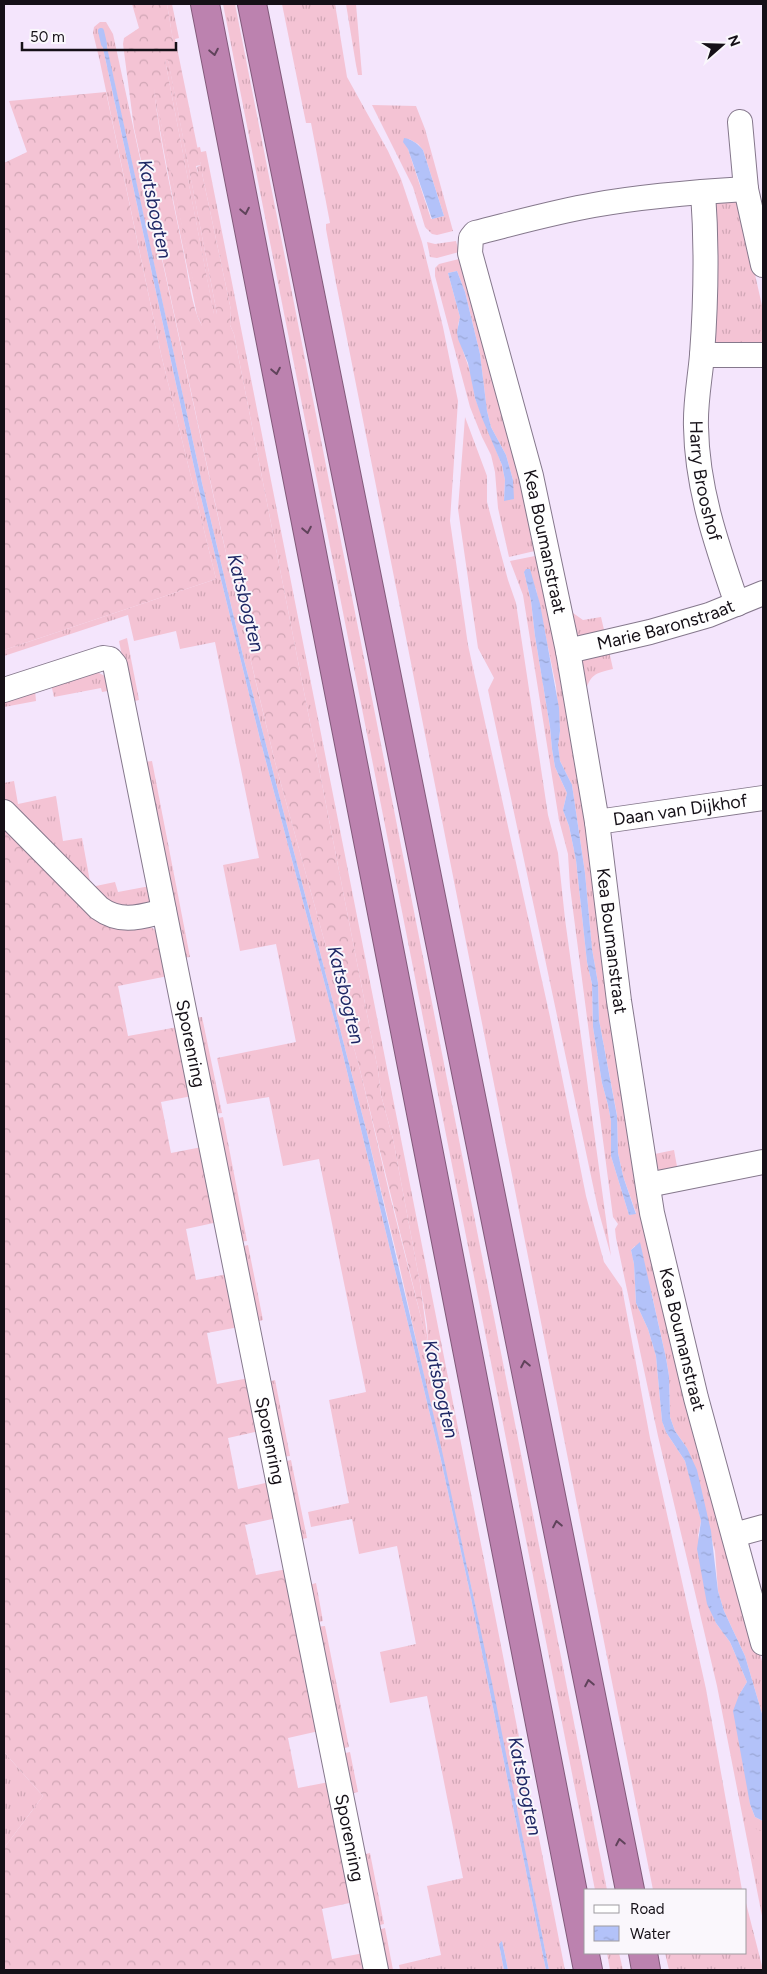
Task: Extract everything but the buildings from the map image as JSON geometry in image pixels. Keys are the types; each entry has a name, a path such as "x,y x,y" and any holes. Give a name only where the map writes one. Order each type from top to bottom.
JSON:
{"highway":[{"path":"205,4 584,1949"},
{"path":"252,4 630,1889"},
{"path":"585,1954 588,1970"},
{"path":"642,1954 646,1970"}],"street":[{"path":"740,122 746,188 763,266"},
{"path":"703,192 746,188"},
{"name":"Kea Boumanstraat","path":"703,192 586,206 544,215 476,233 471,238 470,253 531,476 568,651 597,822 618,991 652,1213 684,1347 763,1642"},
{"name":"Harry Brooshof","path":"703,192 706,259 702,355 695,425 698,463 712,533 737,604"},
{"path":"702,355 763,355"},
{"name":"Marie Baronstraat","path":"568,651 650,632 709,615 763,593"},
{"name":"Sporenring","path":"4,690 90,662 107,658 113,660 376,1970"},
{"name":"Daan van Dijkhof","path":"597,822 763,798"},
{"path":"4,812 93,902 109,915 119,918 130,918 164,911"},
{"path":"648,1185 763,1162"},
{"path":"734,1534 763,1527"}],"green space":[{"path":"132,4 167,4 173,40 176,43 201,165 196,166 198,173 202,173 231,310 230,325 234,334 378,1070 381,1095 393,1139 420,1283 429,1350 360,1070 275,762 234,590 134,128 123,44 124,38 139,28","holes":["165,60 168,60 217,314 214,314","154,89 202,326 195,310 191,292 163,152"]},
{"path":"167,4 172,4 179,38 175,39 176,43 173,41"},
{"path":"223,4 235,4 607,1889 595,1889"},
{"path":"282,4 335,4 347,77 388,151 401,179 422,242 443,327 458,401 450,521 468,645 550,1017 586,1196 604,1262 622,1288 650,1438 706,1689 742,1889 653,1889 336,283 326,229 326,224 330,223 311,123 306,123"},
{"path":"346,4 356,4 362,75 358,75"},
{"path":"100,22 106,22 113,34 256,683 275,762 360,1070 428,1345 427,1325 420,1283 393,1139 381,1095 378,1070 234,334 230,325 231,310 202,173 198,173 197,167 201,165 196,148 200,147 201,152 206,151 565,1970 549,1970 471,1586 399,1264 367,1133 244,660 202,483 104,36 101,39 198,485 260,739 337,1030 441,1460 469,1588 546,1970 508,1970 502,1941 499,1944 504,1970 400,1970 399,1965 441,1955 427,1886 463,1878 427,1696 390,1703 380,1652 416,1644 397,1546 359,1554 352,1519 311,1527 308,1512 349,1503 329,1400 366,1392 319,1159 283,1166 269,1097 227,1104 217,1058 296,1042 276,944 240,951 223,865 259,858 215,642 180,649 176,631 134,641 128,615 4,656 4,650 216,579 161,354 93,33 94,27"},
{"path":"168,59 217,314 214,315 165,60"},
{"path":"152,78 203,328 197,315 161,138"},
{"path":"106,92 161,354 216,579 4,650 4,163 27,152 9,101"},
{"path":"372,105 416,106 425,129 453,231 437,235 432,234 425,227 413,187","holes":["409,139 418,144 423,150 444,216 431,219 408,149"]},
{"path":"735,199 742,207 763,310 763,344 722,347 714,342 715,202"},
{"path":"456,241 459,252 437,258 430,257 427,242 435,244"},
{"path":"459,259 465,268 539,550 509,557 498,508 495,472 491,455 470,407 435,276 435,268 439,264","holes":["457,271 465,292 480,354 487,411 491,427 506,455 513,480 513,499 504,500 505,480 502,465 475,398 471,374 463,351 458,325 460,317 448,273"]},
{"path":"465,417 487,476 487,502 516,603 548,815 558,853 565,919 611,1256 598,1209 488,690 494,678 478,648 458,509"},
{"path":"540,555 580,764 618,1058 749,1613 763,1665 763,1717 745,1656 724,1611 718,1591 715,1551 687,1448 675,1431 670,1417 669,1376 666,1358 652,1295 635,1246 631,1250 634,1264 636,1303 648,1329 656,1356 662,1421 666,1432 685,1461 692,1485 701,1521 698,1535 716,1623 730,1642 747,1682 739,1695 750,1804 755,1817 763,1821 763,1921 717,1686 658,1436 616,1238 615,1229 618,1224 613,1217 570,887 568,854 559,820 523,595 510,561","holes":["524,572 536,589 556,686 560,731 558,745 560,761 572,785 585,873 592,949 598,983 599,1020 617,1115 618,1153 623,1176 636,1213 629,1215 611,1156 611,1121 602,1083 593,1027 592,984 587,962 576,860 569,826 563,810 567,793 555,767 531,601"]},
{"path":"566,602 573,613 583,620 601,617 605,634 580,637 571,628"},
{"path":"127,638 139,700 131,702 119,641"},
{"path":"609,651 613,669 594,676 589,682 585,693 581,674 582,661 589,654"},
{"path":"95,671 105,676 109,681 122,750 119,751 108,691 102,692 101,688 54,697 51,684"},
{"path":"35,690 36,701 4,707 4,699"},
{"path":"152,761 190,957 183,958 144,762"},
{"path":"14,781 18,804 56,796 63,841 82,838 91,887 115,882 118,892 150,886 151,894 145,906 130,911 114,910 107,907 4,803 4,783"},
{"path":"4,820 96,914 146,924 157,931 168,976 118,986 128,1036 178,1027 192,1096 161,1102 171,1153 202,1147 218,1222 186,1229 196,1280 228,1274 239,1327 207,1333 217,1384 249,1378 259,1431 228,1438 238,1489 270,1482 277,1518 245,1525 256,1575 287,1569 319,1731 288,1738 298,1788 329,1782 336,1817 333,1818 343,1868 347,1868 354,1902 322,1909 332,1959 364,1953 367,1970 4,1970 4,1848 43,1796 4,1752"},
{"path":"202,1017 222,1113 213,1114 194,1018"},
{"path":"223,1117 247,1241 238,1242 214,1119"},
{"path":"674,1150 678,1172 663,1171 654,1165 650,1155"},
{"path":"248,1245 263,1320 255,1322 240,1247"},
{"path":"275,1380 290,1456 282,1457 268,1382"},
{"path":"291,1460 307,1538 298,1540 283,1462"},
{"path":"316,1583 323,1621 315,1623 309,1585"},
{"path":"325,1626 349,1747 340,1749 316,1627"},
{"path":"4,1752 43,1796 4,1848"},
{"path":"350,1752 358,1792 350,1794 341,1754"},
{"path":"747,1825 763,1832 763,1906"},
{"path":"370,1853 384,1924 376,1926 361,1855"},
{"path":"747,1907 763,1970 669,1970 665,1954 747,1954"},
{"path":"385,1928 393,1970 384,1970 377,1930"},
{"path":"607,1954 619,1954 623,1970 610,1970"}],"water":[{"path":"103,36 105,38 202,483 244,660 367,1133 442,1451 492,1683 549,1970 546,1970 469,1588 441,1460 337,1030 260,739 198,485 101,39"},
{"path":"404,138 415,142 423,150 444,216 432,219 408,149 403,142"},
{"path":"457,271 465,292 480,354 487,411 491,427 506,455 513,480 514,499 504,501 505,480 502,465 475,398 468,363 458,339 457,332 460,317 448,273"},
{"path":"526,569 530,569 540,604 559,708 560,731 558,745 560,761 572,785 585,873 592,949 598,983 599,1020 617,1116 618,1153 623,1176 636,1214 629,1215 611,1156 611,1121 602,1083 593,1027 592,984 587,962 576,860 569,826 563,810 567,793 555,767 531,601 524,572"},
{"path":"640,1242 666,1358 669,1376 670,1417 675,1431 687,1448 697,1470 711,1531 718,1591 724,1611 745,1656 763,1717 763,1821 755,1817 750,1804 733,1711 739,1695 747,1682 730,1642 716,1623 707,1604 697,1549 701,1521 685,1461 666,1432 662,1421 656,1356 648,1329 636,1303 634,1264 631,1250"},
{"path":"502,1941 508,1970 504,1970 499,1944"}],"waterway":[{"name":"Katsbogten","path":"101,31 104,44"}]}
